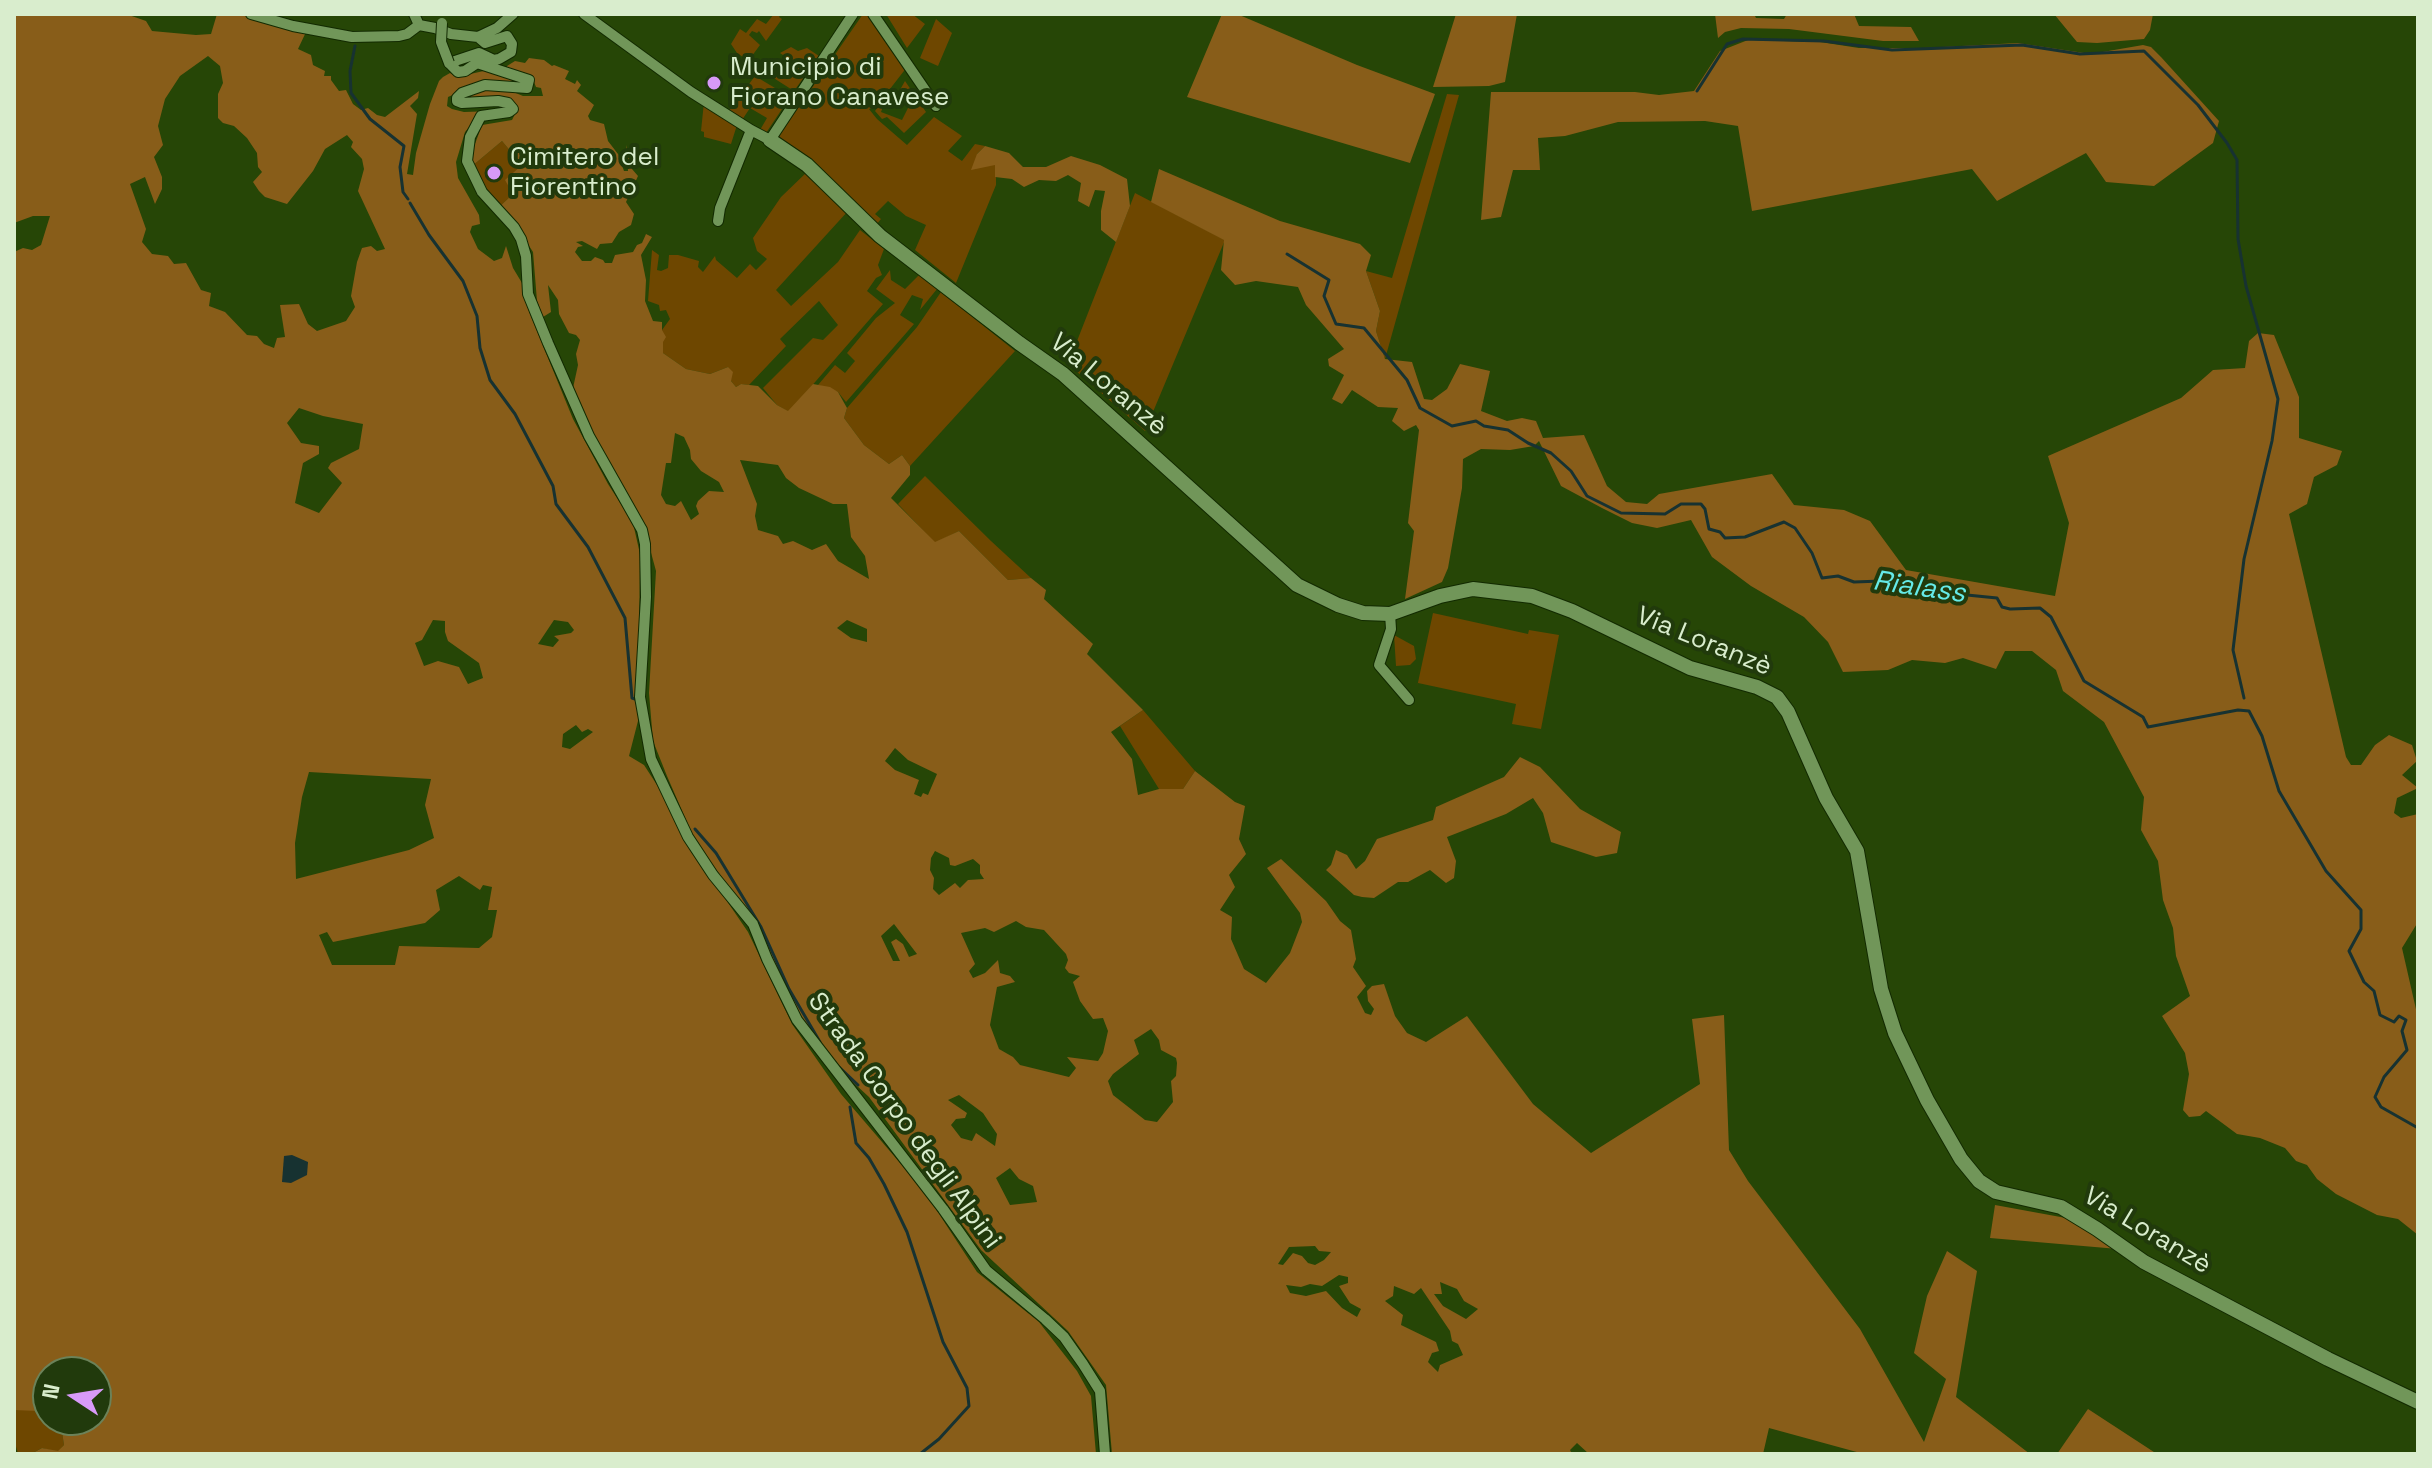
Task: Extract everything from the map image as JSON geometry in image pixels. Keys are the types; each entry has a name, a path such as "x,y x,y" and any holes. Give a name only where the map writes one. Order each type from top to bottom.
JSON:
{"street":[{"path":"251,14 352,37 399,36 415,30 419,25"},
{"path":"414,14 419,25"},
{"path":"419,25 451,34 478,37 497,28 513,14"},
{"path":"584,14 667,75 770,140 853,14"},
{"path":"873,14 936,106"},
{"path":"442,18 441,42 449,63 479,53 494,60 513,49 507,36 485,43 478,37"},
{"name":"Strada Corpo degli Alpini","path":"449,63 458,72 477,63 529,80 527,88 485,85 462,93 457,98 462,103 498,101 508,103 513,109 481,116 470,137 467,161 482,192 521,239 526,256 528,294 548,343 589,436 642,530 646,597 641,700 651,759 688,837 713,875 753,924 797,1020 943,1209 986,1270 1064,1337 1083,1364 1100,1391 1105,1454"},
{"path":"718,221 751,130"},
{"name":"Via Loranzè","path":"770,140 807,165 880,236 1063,374 1297,585 1363,613 1390,614 1440,596 1473,589 1532,596 1572,611 1690,668 1757,687 1777,697 1788,712 1826,798 1857,851 1881,989 1895,1033 1927,1100 1961,1159 1979,1181 1996,1192 2061,1207 2144,1262 2328,1359 2418,1402"},
{"path":"1390,614 1391,629 1379,665 1409,700"}],"shaded area":[{"path":"14,14 126,14 146,21 152,31 196,35 211,34 217,14 240,14 306,32 298,49 311,55 313,65 325,71 324,76 331,76 339,91 346,90 353,104 361,110 368,108 385,117 419,91 418,98 410,106 417,114 407,174 413,175 430,104 443,77 450,73 457,77 488,70 516,78 522,84 485,81 448,97 447,106 452,109 464,112 494,111 477,118 465,132 456,162 458,178 479,215 480,224 472,226 470,232 478,249 494,261 502,258 506,246 573,419 633,523 640,554 638,721 629,756 644,765 657,785 690,847 748,932 792,1024 841,1094 924,1191 977,1272 1039,1322 1077,1371 1091,1396 1096,1454 31,1454 42,1448 58,1451 64,1445 63,1436 112,1436 112,1356 32,1356 32,1411 14,1410 14,252 23,248 32,250 41,245 50,216 33,216 14,223","holes":["208,56 220,66 223,83 218,94 218,118 234,126 257,153 258,167 262,172 253,182 259,191 265,197 287,204 313,171 325,149 347,135 353,142 351,147 362,159 364,169 358,191 385,249 362,248 351,296 355,307 346,321 317,331 308,324 299,304 280,305 285,337 277,338 274,348 264,344 257,336 247,335 225,312 209,306 211,293 201,290 186,263 174,264 168,256 152,254 142,242 146,229 130,184 145,177 155,204 162,189 162,177 154,157 163,145 158,126 165,99 180,76","299,408 363,424 359,449 331,463 328,468 342,483 319,513 295,503 303,463 319,454 319,446 301,443 287,423","433,620 445,621 448,641 479,663 483,678 468,684 459,667 438,661 424,666 415,643 422,640","554,620 568,622 574,630 554,636 559,640 553,647 538,644","576,725 582,732 588,729 593,732 570,749 562,747 563,734","309,772 431,779 425,805 434,838 409,850 296,879 295,843","459,876 480,890 483,885 492,887 488,910 497,910 492,937 479,948 399,946 395,965 332,965 319,935 327,932 333,942 425,923 440,910 436,890"]},
{"path":"774,14 781,14 779,17 782,19 766,41 759,31 752,31 749,35 760,45 746,64 746,59 731,44 740,29 746,33 757,19 766,24"},
{"path":"863,14 869,14 907,67 876,107 869,109 877,119 907,145 934,117 962,136 948,151 962,161 975,144 985,146 977,154 996,165 996,185 956,283 915,250 926,225 906,216 888,201 875,214 881,219 876,225 776,140"},
{"path":"886,14 912,14 925,24 907,48"},
{"path":"1222,14 1237,14 1435,94 1410,163 1187,97"},
{"path":"1456,14 1517,14 1505,82 1489,86 1433,87"},
{"path":"1715,14 1754,14 1756,18 1784,19 1787,14 1854,14 1859,26 1911,27 1919,41 1883,41 1789,29 1741,28 1725,32 1718,38"},
{"path":"2054,14 2153,14 2150,30 2144,39 2097,43 2077,42"},
{"path":"936,19 952,33 938,66 920,58"},
{"path":"1748,40 1820,42 1859,48 2018,43 2091,54 2143,45 2151,47 2161,57 2219,121 2213,143 2154,186 2106,182 2086,153 1997,201 1972,169 1752,211 1738,126 1705,121 1618,122 1565,136 1538,138 1540,170 1513,170 1501,217 1481,220 1491,92 1635,92 1659,95 1694,91 1720,51"},
{"path":"791,47 798,51 807,48 819,56 794,91 772,77 786,57 780,53"},
{"path":"529,58 544,60 569,71 565,79 575,84 577,80 581,85 577,91 594,105 588,116 590,120 604,124 608,141 618,154 624,171 628,171 626,145 632,169 638,176 626,202 634,214 631,225 619,232 612,243 600,244 597,249 582,241 576,242 583,246 575,252 582,261 591,261 595,257 612,263 615,255 633,252 646,234 652,237 641,255 646,280 645,301 653,321 662,322 666,337 663,353 686,369 710,374 728,367 733,372 731,381 736,387 741,384 758,386 777,405 788,411 813,384 838,392 847,408 844,418 864,445 889,464 902,455 910,466 910,475 891,498 935,542 959,531 1008,580 1031,578 1046,590 1044,599 1093,644 1087,654 1143,710 1111,732 1132,759 1138,795 1159,789 1183,789 1195,771 1235,802 1245,806 1239,839 1246,854 1229,875 1235,887 1220,910 1232,917 1231,939 1244,969 1266,983 1290,953 1302,922 1300,913 1267,868 1281,859 1326,901 1340,921 1351,930 1356,959 1353,967 1366,986 1357,997 1365,1013 1371,1015 1374,1009 1368,1001 1367,991 1372,986 1384,984 1395,1016 1407,1033 1426,1042 1467,1016 1533,1104 1591,1153 1700,1084 1692,1019 1724,1015 1729,1150 1748,1181 1860,1329 1924,1442 1946,1379 1914,1353 1927,1296 1947,1251 1977,1271 1956,1397 2030,1454 1864,1454 1769,1428 1763,1454 1589,1454 1577,1443 1570,1450 1572,1454 1112,1454 1106,1385 1068,1331 981,1250 869,1097 830,1061 801,1019 753,919 696,843 667,776 653,741 649,693 656,571 643,523 595,438 573,388 580,340 569,333 559,314 558,300 548,285 551,312 543,317 537,301 533,252 511,218 498,208 513,194 505,180 522,165 502,141 471,167 472,152 482,125 512,120 517,110 506,99 463,97 492,88 506,89 523,96 543,96 532,77 523,72 507,72 507,66 515,61 525,63","holes":["675,433 684,437 691,459 701,471 719,482 724,492 709,491 698,501 699,514 691,520 681,501 675,506 666,504 661,495 666,463 671,463","740,460 778,465 786,478 799,488 833,504 847,504 851,537 865,556 869,579 838,561 826,544 812,550 793,541 783,544 778,536 758,530 755,516 757,504","847,620 867,629 867,642 851,638 837,628","895,748 908,760 937,774 928,795 923,793 921,797 914,794 919,780 895,770 885,761","935,851 949,858 950,865 973,859 980,865 984,879 968,880 960,888 955,883 939,895 933,889 934,878 930,870","1016,921 1026,927 1044,930 1066,954 1068,960 1065,968 1069,973 1080,976 1073,982 1080,1001 1093,1019 1103,1018 1108,1031 1098,1061 1067,1057 1076,1068 1069,1077 1020,1065 999,1049 990,1025 997,987 1015,982 1010,976 1000,973 998,960 985,973 973,978 969,971 975,964 961,933 985,928 994,932","894,924 917,954 909,957 903,944 896,939 891,942 900,961 893,961 881,936","1151,1029 1159,1040 1161,1050 1176,1058 1176,1076 1171,1081 1173,1102 1157,1122 1145,1120 1113,1095 1108,1081 1139,1054 1134,1040","959,1095 983,1113 997,1134 995,1146 976,1133 972,1141 961,1138 951,1125 956,1119 965,1118 967,1113 948,1100","1010,1168 1019,1179 1033,1186 1037,1202 1010,1205 996,1178","1315,1246 1319,1251 1331,1252 1315,1265 1293,1253 1283,1265 1278,1264 1289,1247","1339,1275 1348,1277 1348,1283 1339,1286 1350,1303 1361,1309 1357,1317 1342,1308 1326,1291 1306,1296 1290,1293 1286,1285 1301,1287 1310,1284 1322,1286","1440,1282 1457,1289 1464,1301 1478,1309 1466,1319 1443,1306 1434,1294 1442,1294","1394,1286 1414,1294 1421,1288 1463,1355 1440,1365 1438,1372 1428,1362 1432,1353 1439,1351 1436,1342 1401,1325 1403,1315 1385,1301 1393,1296"]},
{"path":"755,76 790,97 766,133 760,130 767,118 750,108 742,120 728,112"},
{"path":"905,81 926,112 904,133 887,117 882,119 875,111 888,93 881,112 902,120 911,102 897,95"},
{"path":"1447,94 1459,95 1385,359 1376,331 1380,311 1366,271 1392,278"},
{"path":"704,102 737,125 731,144 704,137 701,131"},
{"name":"Cimitero del Fiorentino","path":"502,141 522,165 513,194 498,208 471,167"},
{"path":"985,146 1009,153 1023,167 1046,167 1071,156 1100,165 1127,179 1130,206 1116,242 1101,230 1105,191 1095,190 1089,207 1078,201 1081,183 1068,175 1056,181 1039,180 1024,187 1012,179 995,177 995,165 971,170 977,154"},
{"path":"1159,169 1280,221 1360,244 1371,255 1366,271 1380,311 1376,331 1385,359 1412,362 1424,399 1432,400 1447,389 1460,364 1490,371 1481,411 1507,421 1522,418 1536,421 1543,438 1584,435 1607,486 1626,502 1647,504 1659,494 1772,474 1794,505 1844,510 1870,521 1906,570 2055,596 2069,523 2048,456 2181,398 2213,370 2245,368 2249,341 2258,333 2274,335 2299,397 2299,438 2342,451 2337,465 2314,477 2307,504 2289,514 2346,757 2351,765 2361,765 2375,745 2389,735 2412,745 2417,761 2402,775 2418,788 2397,798 2394,813 2401,818 2418,814 2418,922 2402,948 2418,1018 2418,1235 2398,1219 2377,1215 2336,1194 2285,1148 2260,1138 2237,1134 2206,1111 2200,1116 2189,1117 2183,1110 2189,1074 2185,1053 2162,1016 2190,996 2176,956 2158,861 2141,830 2144,797 2104,722 2063,691 2056,670 2032,651 2005,651 1996,669 1963,658 1945,663 1912,660 1888,670 1843,672 1828,642 1804,617 1751,586 1712,557 1691,520 1657,528 1632,523 1602,508 1561,486 1539,441 1534,446 1510,450 1481,449 1463,459 1462,488 1448,568 1442,582 1405,599 1414,531 1408,523 1419,430 1416,425 1404,431 1392,421 1398,408 1378,407 1352,390 1342,404 1332,399 1344,375 1329,366 1328,359 1344,349 1306,305 1298,287 1256,281 1235,285 1221,270 1224,240 1151,202"},
{"path":"807,172 848,211 776,290 791,306 838,262 860,230 884,249 878,265 882,275 867,291 883,304 789,412 777,405 763,388 813,338 823,340 838,325 819,301 780,339 786,346 749,385 736,387 731,381 728,367 710,374 686,369 663,353 662,330 670,319 666,310 660,311 659,305 648,301 652,250 659,255 657,270 661,271 668,268 669,255 699,261 698,267 703,272 715,256 737,278 750,264 756,270 767,259 757,251 753,238 781,197"},
{"path":"1135,193 1225,240 1145,431 1068,364"},
{"path":"890,270 891,280 905,289 919,275 937,289 920,310 923,299 912,295 900,315 914,324 846,402 838,392 818,385 835,365 845,373 855,361 847,353 876,318 895,303 876,289"},
{"path":"941,292 1015,351 910,466 902,455 889,464 864,445 844,418 847,408 917,327"},
{"path":"925,476 1031,578 1008,580 959,531 935,543 898,504"},
{"path":"1433,613 1528,634 1529,630 1559,635 1541,729 1512,724 1516,704 1418,683 1417,687"},
{"path":"1394,635 1414,646 1416,659 1410,665 1396,666"},
{"path":"1143,710 1195,771 1183,789 1159,789 1120,726"},
{"path":"1520,757 1540,767 1580,809 1621,832 1617,853 1596,857 1551,842 1543,813 1533,798 1506,814 1447,837 1456,861 1454,878 1446,883 1430,870 1408,882 1398,882 1374,898 1362,897 1354,895 1326,870 1336,850 1347,855 1356,869 1365,861 1377,839 1433,820 1436,807 1504,777"},
{"path":"1995,1205 2066,1218 2118,1249 1990,1238"},
{"path":"2088,1409 2157,1454 2057,1454"},
{"path":"14,1410 32,1410 32,1436 63,1436 64,1445 58,1452 42,1448 31,1454 18,1454 14,1439"}],"water":[{"path":"292,1155 308,1162 307,1175 291,1183 282,1182 284,1156"}],"waterway":[{"path":"1697,91 1727,44 1743,39 1824,41 1892,50 2022,45 2080,54 2144,51 2198,105 2237,160 2238,239 2246,286 2278,399 2272,441 2244,559 2233,650 2244,698"},
{"path":"355,46 350,71 351,93 370,119 404,146 400,167 403,192 408,199"},
{"path":"410,203 463,281 477,316 480,348 490,380 515,414 553,486 556,504 588,547 625,618 632,698 638,700"},
{"name":"Rialass","path":"1287,254 1329,280 1324,296 1336,324 1364,328 1407,380 1420,408 1452,426 1476,421 1484,426 1508,430 1551,453 1571,471 1587,496 1621,513 1665,514 1681,504 1701,504 1709,529 1720,532 1725,538 1745,537 1784,522 1795,528 1812,553 1822,578 1838,576 1854,582 1909,580 1936,585 1947,593 1997,598 2002,607 2010,609"},
{"name":"Rialass","path":"2011,609 2040,608 2051,617 2084,681 2143,717 2148,727 2238,710 2249,711 2262,736 2279,791 2326,871 2361,910 2361,929 2349,951 2364,982 2374,991 2380,1015 2394,1022 2399,1016 2406,1020 2402,1031 2407,1050 2384,1077 2375,1097 2381,1107 2418,1128"},
{"path":"695,829 716,853 761,927 789,989 820,1042"},
{"path":"839,1067 858,1085"},
{"path":"850,1107 856,1143 884,1184 907,1232 943,1342 967,1388 969,1406 939,1439 920,1454"}],"place":[{"name":"Municipio di Fiorano Canavese","path":"714,83"},
{"name":"Cimitero del Fiorentino","path":"494,173"}]}
